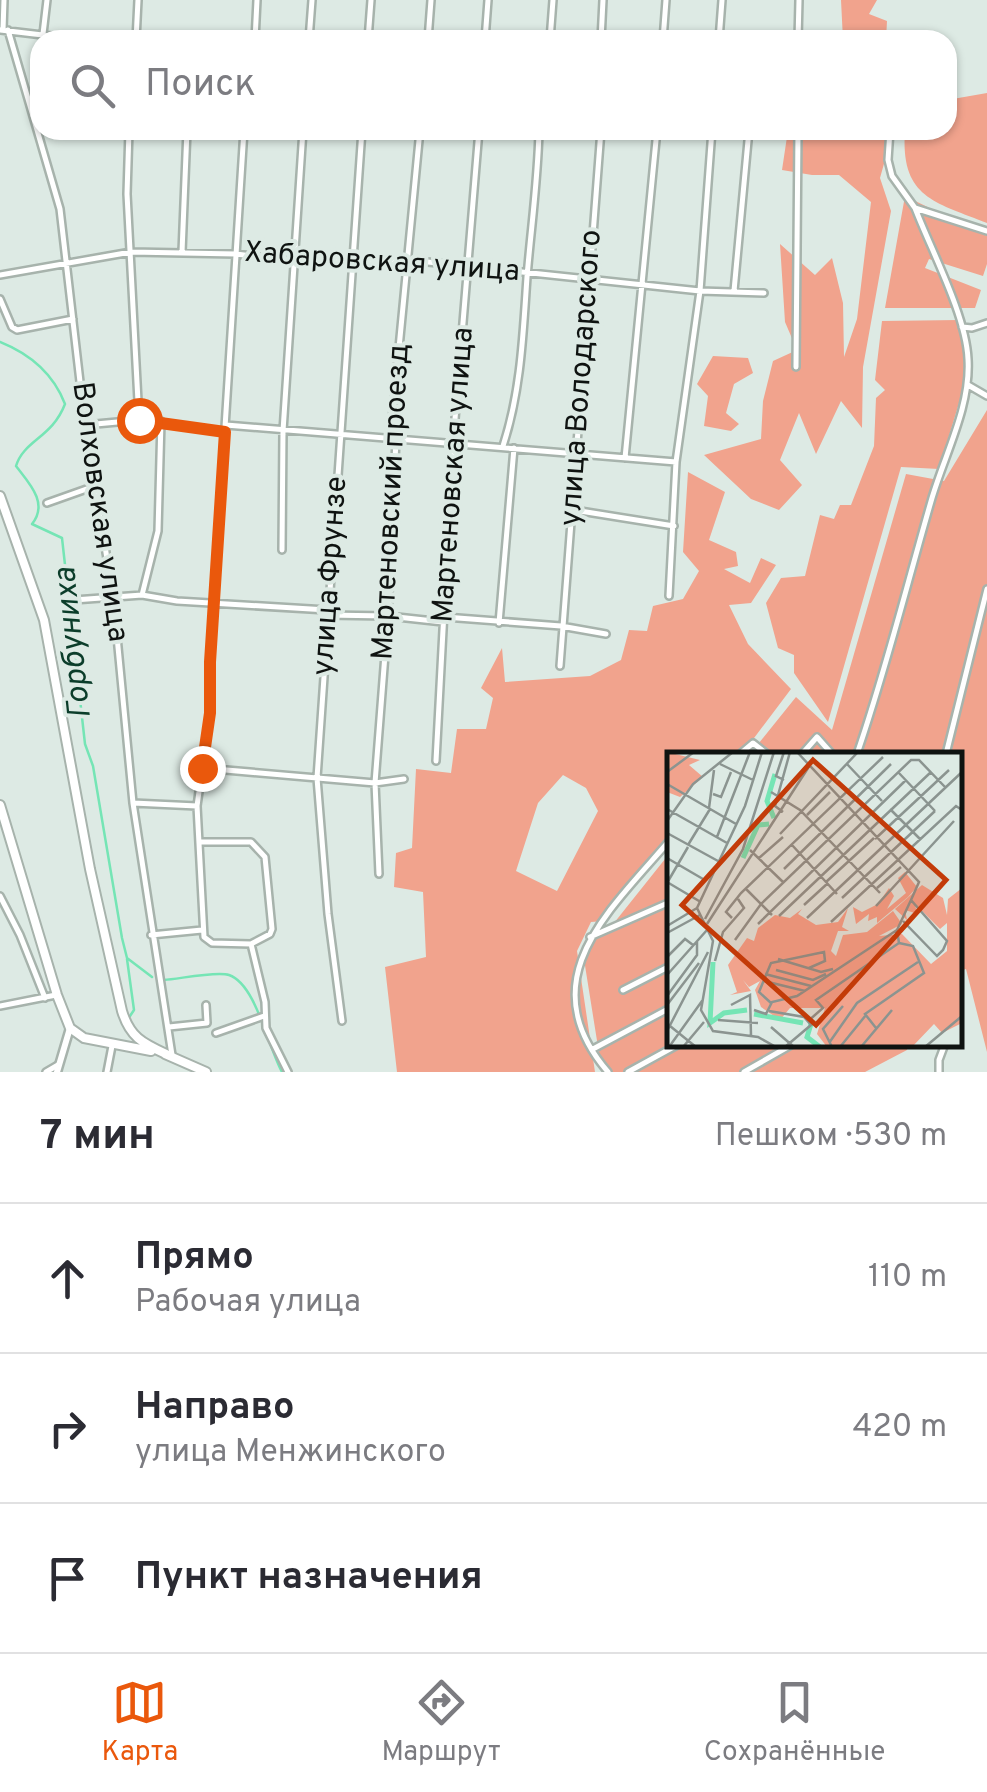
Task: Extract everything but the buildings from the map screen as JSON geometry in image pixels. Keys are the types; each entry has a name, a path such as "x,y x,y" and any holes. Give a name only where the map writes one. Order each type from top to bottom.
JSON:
{"main road":[{"path":"0,496 44,620 90,869 128,1030 138,1041 194,1070 206,1072"},
{"path":"0,805 4,833 70,1028 84,1038 112,1046 169,1056"}],"street":[{"name":"Волховская улица","path":"4,0 4,30 30,113"},
{"path":"43,30 46,0"},
{"path":"136,30 138,0"},
{"path":"256,30 257,0"},
{"path":"310,30 312,0"},
{"path":"369,30 371,0"},
{"path":"429,30 431,0"},
{"path":"486,30 488,0"},
{"path":"551,30 553,0"},
{"path":"602,30 603,0"},
{"path":"664,30 666,0"},
{"path":"720,30 722,0"},
{"path":"798,30 799,0"},
{"path":"4,30 30,33"},
{"name":"Волховская улица","path":"38,140 60,209 86,425 114,596 132,804 169,1027 169,1056"},
{"path":"129,140 127,194 139,420"},
{"path":"182,253 186,140"},
{"path":"198,842 251,842 265,857 270,934 251,944 212,943 204,937 198,842 198,806 210,713 243,140"},
{"path":"282,550 282,431 301,140"},
{"name":"улица Фрунзе","path":"342,1021 317,778 361,140"},
{"name":"Мартеновский проезд","path":"379,874 374,783 388,616 396,439 391,432 419,140"},
{"name":"Мартеновская улица","path":"436,761 453,443 478,140"},
{"path":"503,446 516,407 538,186 538,140"},
{"name":"улица Володарского","path":"560,666 599,140"},
{"path":"625,458 656,140"},
{"path":"668,596 676,462 700,291 711,140"},
{"path":"734,293 747,140"},
{"path":"796,366 798,140"},
{"path":"858,752 952,442 969,360 962,327 915,208 892,176 889,140"},
{"path":"915,208 987,231"},
{"name":"Хабаровская улица","path":"0,275 130,252 236,254 293,260 408,260 700,291 764,293"},
{"path":"0,299 17,330 73,319"},
{"path":"962,327 987,323"},
{"path":"967,384 987,396"},
{"path":"86,425 139,420 676,462"},
{"path":"142,595 158,531 161,422"},
{"path":"499,622 514,448"},
{"path":"47,503 96,486"},
{"path":"574,510 675,526"},
{"path":"946,752 987,589"},
{"path":"74,600 142,595 326,613 561,626 606,634"},
{"path":"804,752 818,737 830,752"},
{"path":"742,752 753,743 764,752"},
{"path":"202,768 374,783 404,780"},
{"path":"132,804 198,806"},
{"path":"608,1072 579,1028 577,983 581,955 596,925 667,843"},
{"path":"0,896 45,998"},
{"path":"590,937 667,903"},
{"path":"151,935 202,930"},
{"path":"251,944 266,1002 266,1028 288,1072"},
{"path":"623,990 667,968"},
{"path":"42,987 53,982"},
{"path":"0,1006 57,995"},
{"path":"169,1027 207,1022 206,1004"},
{"path":"594,1049 667,1010"},
{"path":"216,1034 264,1016"},
{"path":"57,1072 70,1028"},
{"path":"107,1072 112,1046"},
{"path":"628,1072 674,1047"},
{"path":"744,1072 787,1047"},
{"path":"939,1072 944,1047"},
{"path":"46,1072 60,1063"}],"shaded area":[{"path":"841,0 877,0 869,14 887,21 887,30 842,30"},
{"path":"987,93 987,223 925,194 908,170 905,140 957,140 957,98"},
{"path":"786,140 891,140 880,178 891,211 863,367 862,428 841,401 816,454 799,413 780,460 802,485 779,510 751,499 704,455 761,439 763,401 773,361 797,350 785,322 780,244 815,275 832,258 843,303 844,357 857,319 871,202 839,175 782,170"},
{"path":"905,196 987,236 983,276 929,259 925,268 981,290 975,308 885,308"},
{"path":"959,320 969,341 969,370 939,469 901,467 828,722 794,673 794,655 778,648 766,603 781,578 805,576 820,515 834,519 840,505 851,505 874,446 876,398 885,390 875,380 882,321"},
{"path":"713,356 748,358 753,373 734,384 726,413 739,424 731,431 704,426 708,396 697,384"},
{"path":"987,410 987,1052 966,969 962,970 962,752 752,752 796,697 832,730 906,474 944,481"},
{"path":"688,472 725,492 709,540 736,552 738,566 724,569 750,583 761,558 776,565 751,603 729,605 748,644 791,689 744,752 667,752 667,846 604,921 591,922 577,951 595,1072 397,1072 385,967 426,957 423,892 394,887 396,853 412,848 416,769 451,773 457,729 486,729 493,698 481,688 502,648 505,682 590,676 621,660 629,630 647,631 653,606 683,599 699,571 683,552","holes":["563,775 586,788 598,811 557,891 516,871 538,803"]},
{"path":"667,857 667,1047 908,1047 907,1050 865,1072 602,1072 583,953 594,930 610,928"}],"waterway":[{"name":"Горбуниха","path":"0,342 39,366 65,404 16,466 38,501 32,524 62,538 85,744 93,766 122,938 127,958 152,977"},
{"name":"Горбуниха","path":"127,959 134,1010 130,1016"},
{"name":"Горбуниха","path":"164,980 223,974 238,981 254,1003 282,1072"}],"route":[{"path":"139,420 225,432 210,713 202,768"}]}
